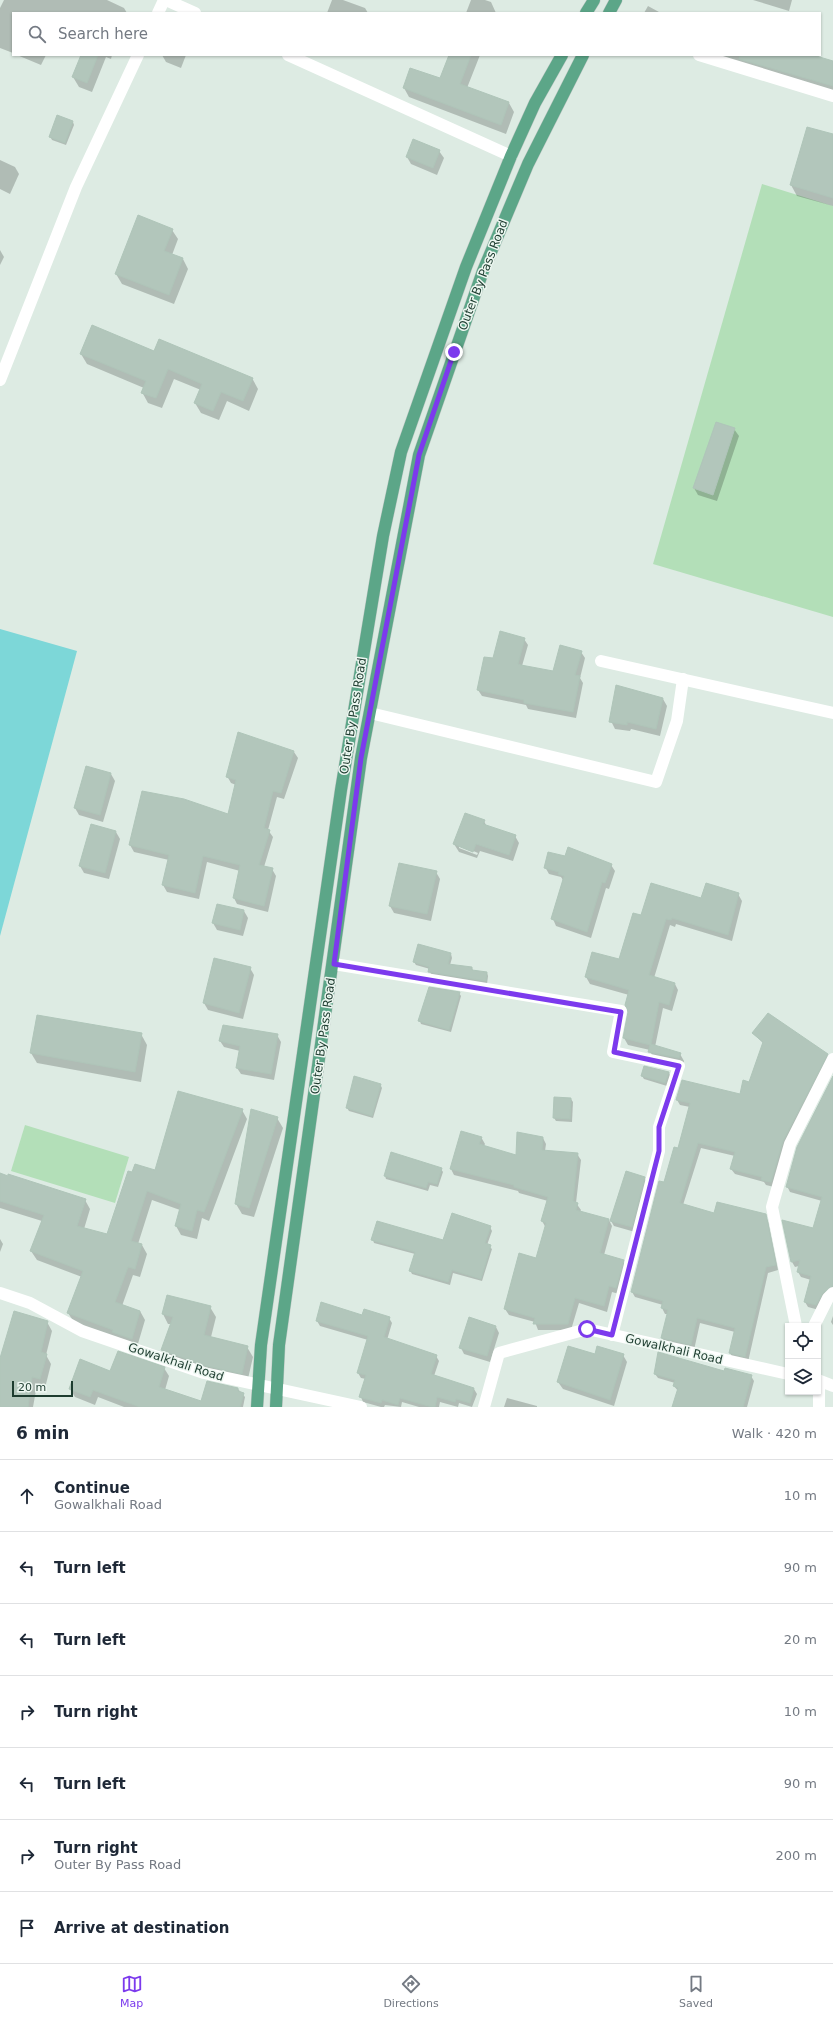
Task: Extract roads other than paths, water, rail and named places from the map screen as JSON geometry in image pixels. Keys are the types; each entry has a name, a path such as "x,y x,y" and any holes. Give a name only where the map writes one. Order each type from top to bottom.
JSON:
{"main road":[{"path":"587,12 594,0"},
{"path":"610,12 616,0"},
{"name":"Outer By Pass Road","path":"257,1407 261,1345 341,790 383,536 401,452 466,267 511,156 535,103 561,56"},
{"name":"Outer By Pass Road","path":"276,1407 279,1345 334,964 361,758 419,455 483,271 528,164 582,56"}],"street":[{"path":"159,12 165,0 193,12"},
{"path":"0,380 76,187 138,56"},
{"path":"290,56 511,156"},
{"path":"702,56 833,96"},
{"path":"601,661 833,714"},
{"path":"370,713 656,782 678,721 683,680"},
{"path":"334,964 621,1012 614,1052 679,1066 659,1127 659,1151 612,1335"},
{"path":"795,1323 772,1207 790,1144 833,1059"},
{"name":"Gowalkhali Road","path":"0,1293 30,1303 82,1331 204,1373 258,1386 360,1407"},
{"path":"816,1323 828,1298 833,1293"},
{"name":"Gowalkhali Road","path":"484,1407 499,1352 587,1329 785,1373"},
{"path":"821,1382 833,1386"},
{"path":"819,1395 819,1407"}],"water":[{"path":"0,629 77,651 0,936"}]}
